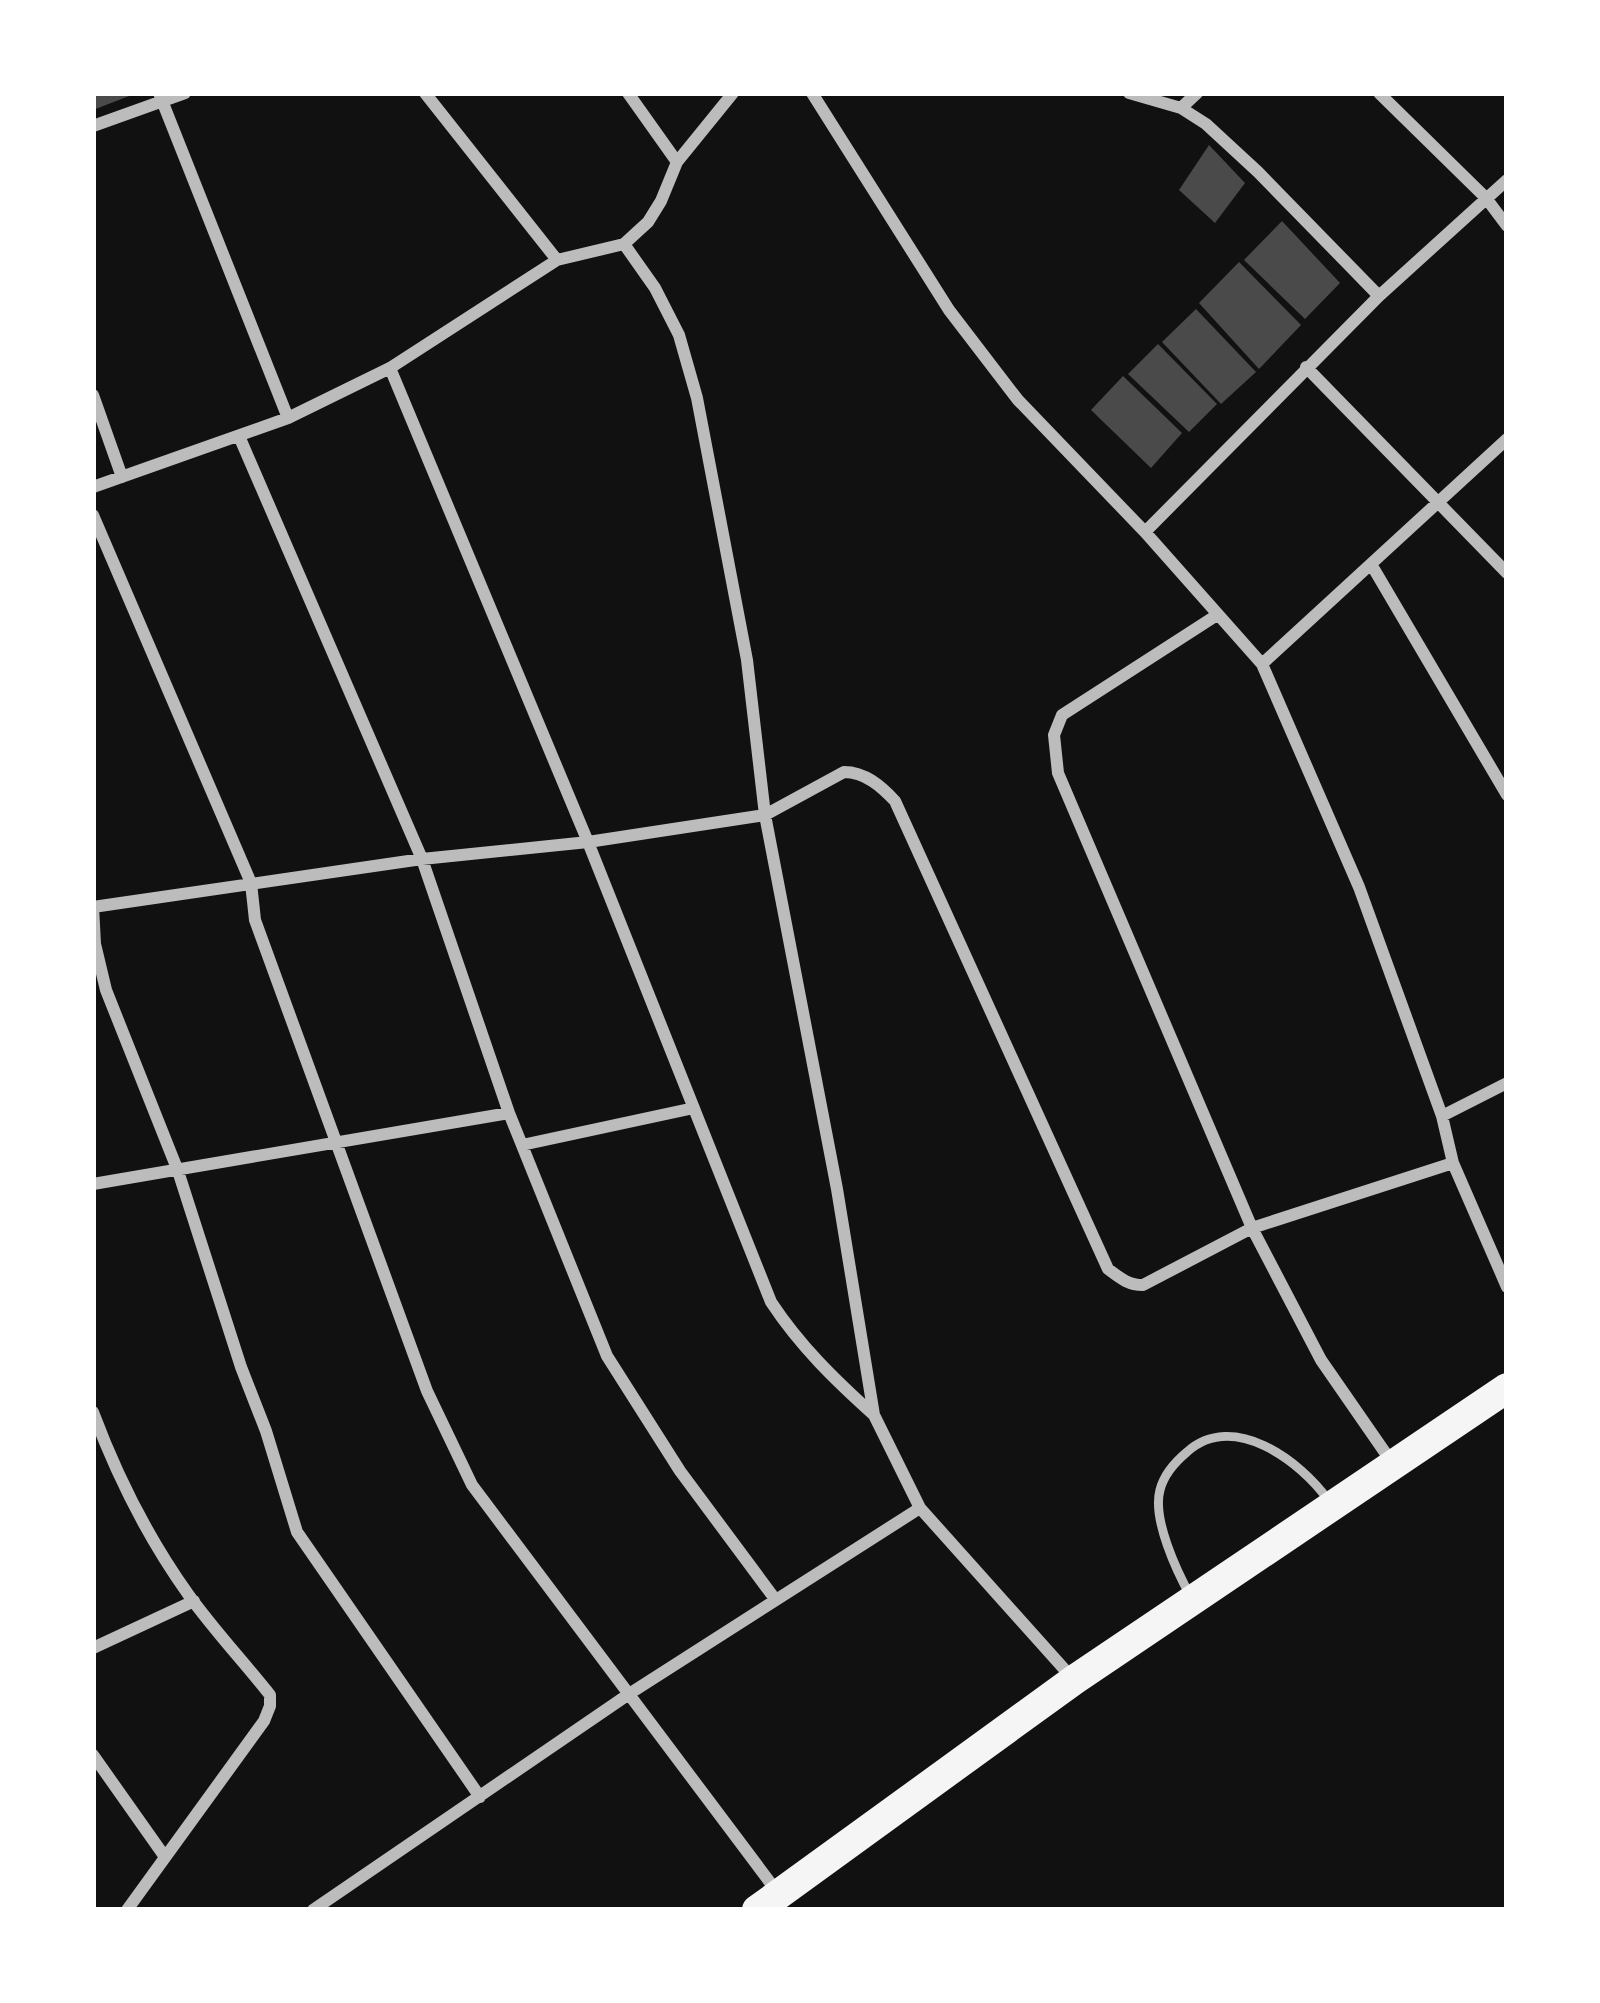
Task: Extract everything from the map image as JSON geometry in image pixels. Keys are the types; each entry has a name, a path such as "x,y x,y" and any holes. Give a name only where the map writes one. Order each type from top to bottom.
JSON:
{"main road":[{"path":"768,1902 1074,1680 1507,1388"}],"street":[{"path":"93,126 184,93"},
{"path":"424,93 557,260"},
{"path":"628,93 677,162"},
{"path":"93,487 288,418 390,368 557,260 624,244 648,221 677,162 733,93"},
{"path":"812,93 949,310 1018,400 1145,532 1262,664 1358,887 1442,1116 1453,1163 1507,1288"},
{"path":"1129,93 1181,108 1206,124 1379,296"},
{"path":"1181,108 1197,93"},
{"path":"1379,93 1486,198 1507,226"},
{"path":"161,98 288,418"},
{"path":"1145,532 1379,296 1507,180"},
{"path":"624,244 656,288 679,335 698,398 746,660 765,815 837,1189 874,1415 920,1508 1074,1680"},
{"path":"390,368 588,842 771,1302 820,1366 874,1415"},
{"path":"1306,368 1507,573"},
{"path":"93,395 122,477"},
{"path":"239,436 422,860 509,1113 607,1356 680,1471 775,1599"},
{"path":"1262,664 1507,440"},
{"path":"93,515 251,883 255,920 427,1391 457,1458 472,1485 628,1694 768,1902"},
{"path":"1371,564 1507,795"},
{"path":"1216,615 1062,715 1054,735 1058,773 1252,1228 1321,1360 1394,1465"},
{"path":"480,1798 297,1532 178,1172 106,990 95,944 93,906 765,815 844,772 858,772 895,801 1108,1269 1130,1285 1143,1285 1252,1228 1453,1163"},
{"path":"1442,1116 1507,1083"},
{"path":"522,1145 694,1108"},
{"path":"93,1184 509,1113"},
{"path":"93,1412 111,1460 146,1526 194,1601 270,1695 264,1721 127,1910"},
{"path":"314,1910 628,1694 920,1508"},
{"path":"93,1648 194,1601"},
{"path":"93,1755 165,1857"}],"lane":[{"path":"1192,1600 1160,1518 1159,1492 1173,1464 1196,1444 1224,1434 1249,1439 1306,1475 1332,1506"}],"building":[{"path":"93,93 137,93 93,110"},
{"path":"1209,145 1245,183 1215,223 1179,190"},
{"path":"1282,221 1340,283 1305,319 1244,260"},
{"path":"1239,262 1301,325 1259,369 1199,303"},
{"path":"1196,309 1256,372 1221,404 1162,342"},
{"path":"1158,344 1217,404 1189,432 1128,374"},
{"path":"1123,376 1182,433 1151,468 1091,410"}]}
